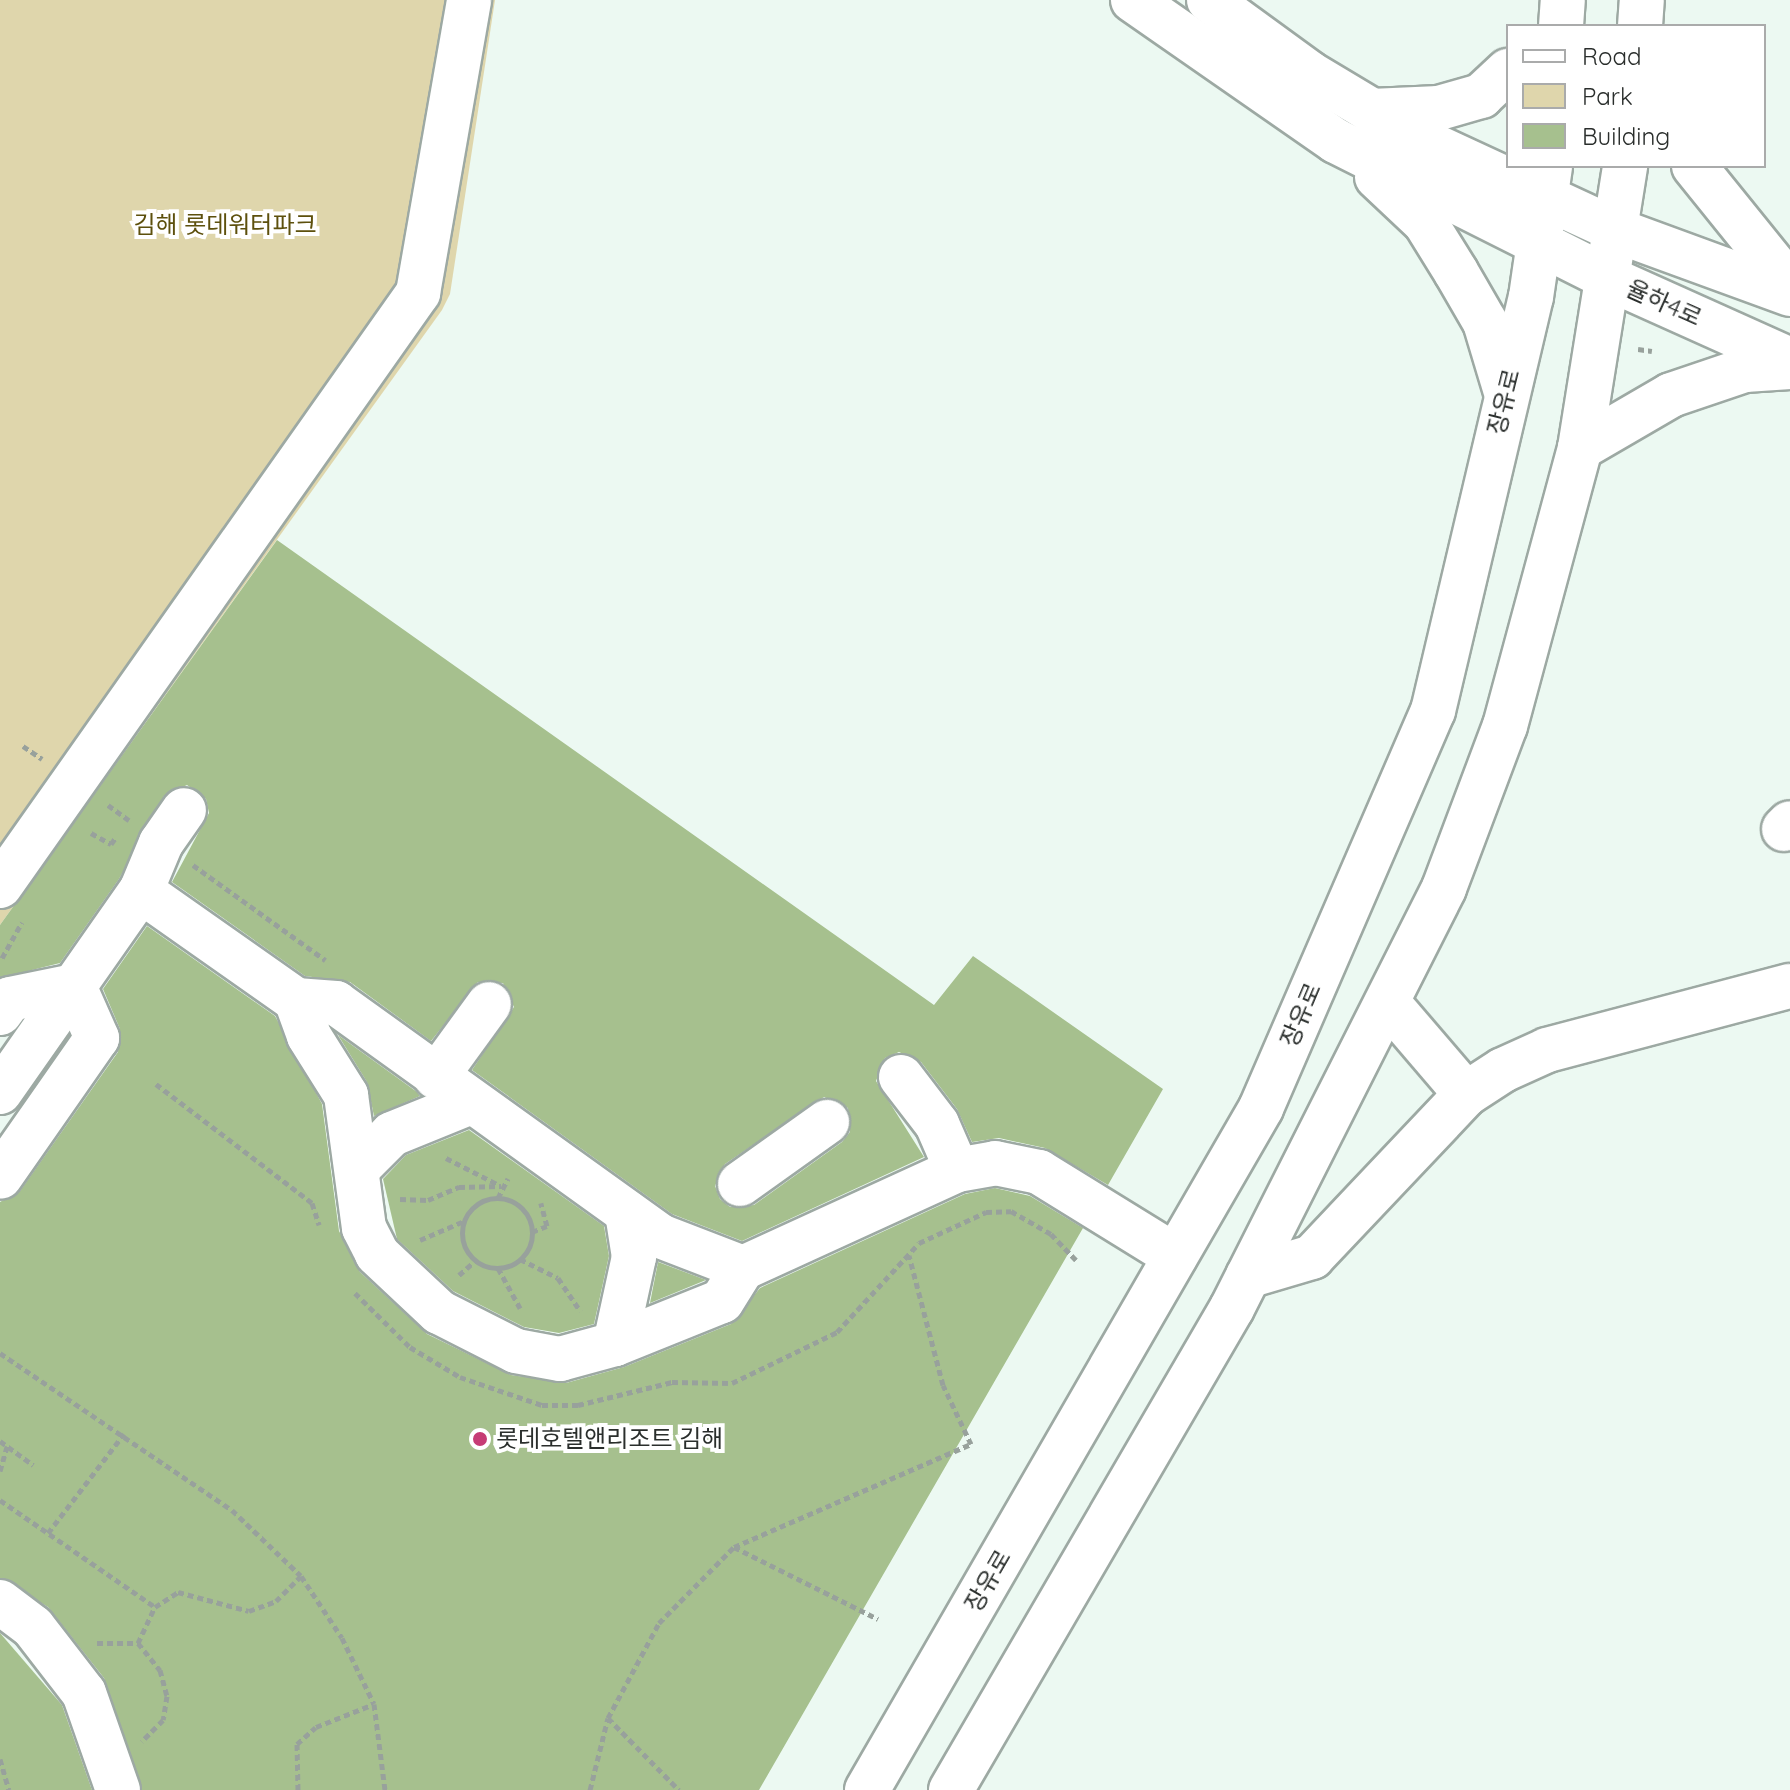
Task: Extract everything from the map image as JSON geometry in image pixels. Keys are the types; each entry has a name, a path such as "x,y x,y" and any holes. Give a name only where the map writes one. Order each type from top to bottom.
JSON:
{"main road":[{"path":"15,900 418,293 469,0"},
{"path":"1133,0 1336,141 1425,222 1485,322 1506,393"},
{"name":"율하4로","path":"1209,0 1371,111 1506,165"},
{"path":"1640,24 1642,0"},
{"path":"1371,111 1439,108 1481,96 1506,73"},
{"name":"율하4로","path":"1336,141 1610,279 1790,360"},
{"name":"율하4로","path":"1513,168 1548,182 1618,231 1790,294"},
{"path":"951,1790 1248,1276 1444,888 1505,726 1580,448 1618,231 1625,168"},
{"path":"1696,168 1790,285"},
{"name":"장유로","path":"867,1790 1261,1108 1433,711 1540,245 1548,182"},
{"path":"1580,448 1671,395 1745,370 1790,367"},
{"path":"0,1092 141,891 161,843 184,810"},
{"path":"141,891 296,1000 336,1003 660,1236 743,1268"},
{"path":"0,1013 10,999 74,986"},
{"path":"0,1177 97,1038 74,986"},
{"path":"1248,1276 1312,1257 1466,1094 1547,1050 1790,986"},
{"path":"296,1000 309,1036 346,1095 364,1228 377,1254 439,1312 516,1351 560,1359 602,1329 722,1301 743,1268 957,1170 995,1163 1039,1172 1175,1256"},
{"path":"1388,1003 1466,1094"},
{"path":"436,1077 489,1004"},
{"path":"901,1077 937,1124 957,1170"},
{"path":"358,1168 392,1134 471,1102"},
{"path":"740,1184 827,1122"},
{"path":"602,1329 634,1257 627,1213"},
{"path":"0,1602 53,1654 84,1693 114,1772"}],"path":[{"path":"1635,349 1652,351"},
{"path":"100,799 137,826"},
{"path":"85,841 93,830 111,844 128,820"},
{"path":"179,856 328,962"},
{"path":"0,959 15,900"},
{"path":"437,1156 459,1160 501,1186"},
{"path":"498,1198 501,1186 517,1168"},
{"path":"391,1206 388,1197 428,1200 459,1187 501,1186"},
{"path":"464,1221 463,1243 475,1261 498,1268 520,1259 532,1232 547,1226 541,1197"},
{"path":"415,1241 464,1221 478,1204 498,1198 519,1206 532,1232"},
{"path":"409,1232 424,1251"},
{"path":"590,1790 608,1718 659,1623 734,1547 971,1444 943,1385 908,1254"},
{"path":"520,1259 558,1278 580,1308 581,1320 602,1329"},
{"path":"455,1278 475,1261"},
{"path":"498,1268 521,1303 518,1315"},
{"path":"445,1269 462,1284"},
{"path":"509,1310 532,1320"},
{"path":"0,1353 124,1434 232,1510 301,1576 342,1638 374,1704 385,1790"},
{"path":"48,1533 124,1434"},
{"path":"0,1441 33,1465"},
{"path":"0,1471 7,1446"},
{"path":"0,1500 155,1607"},
{"path":"734,1547 878,1619"},
{"path":"138,1643 155,1607 178,1592 249,1611 276,1601 301,1576"},
{"path":"53,1654 89,1643 138,1643"},
{"path":"114,1772 152,1736 163,1720 167,1696 160,1670 138,1643"},
{"path":"298,1790 297,1744 316,1727 374,1704"},
{"path":"608,1718 679,1790"},
{"path":"0,1759 9,1790"}],"green space":[{"name":"김해 롯데워터파크","path":"0,0 495,0 450,294 442,310 0,925"}],"building":[{"path":"277,540 934,1005 973,956 1163,1089 1108,1185 1045,1148 999,1138 972,1142 957,1109 921,1062 899,1052 885,1058 876,1081 924,1157 742,1241 672,1214 472,1070 514,1007 503,983 478,982 431,1041 350,982 305,976 172,882 209,813 206,799 187,785 164,796 119,879 60,963 0,978 0,925","holes":["824,1097 848,1108 850,1132 842,1142 754,1205 730,1207 720,1199 715,1186 725,1164"]},
{"path":"147,926 275,1016 322,1104 339,1231 360,1272 427,1334 511,1375 566,1383 624,1367 731,1324 760,1288 965,1194 995,1188 1030,1196 1083,1228 759,1790 142,1790 104,1678 48,1607 0,1578 0,1202 20,1191 118,1052 120,1029 103,989"},
{"path":"338,1035 420,1096 374,1116 367,1082"},
{"path":"469,1130 604,1226 609,1256 594,1324 559,1333 524,1327 453,1291 397,1239 383,1179 406,1155"},
{"path":"658,1262 706,1280 650,1303"},
{"path":"0,1633 62,1705 92,1790 0,1790"}],"place":[{"name":"롯데호텔앤리조트 김해","path":"480,1439"}]}
